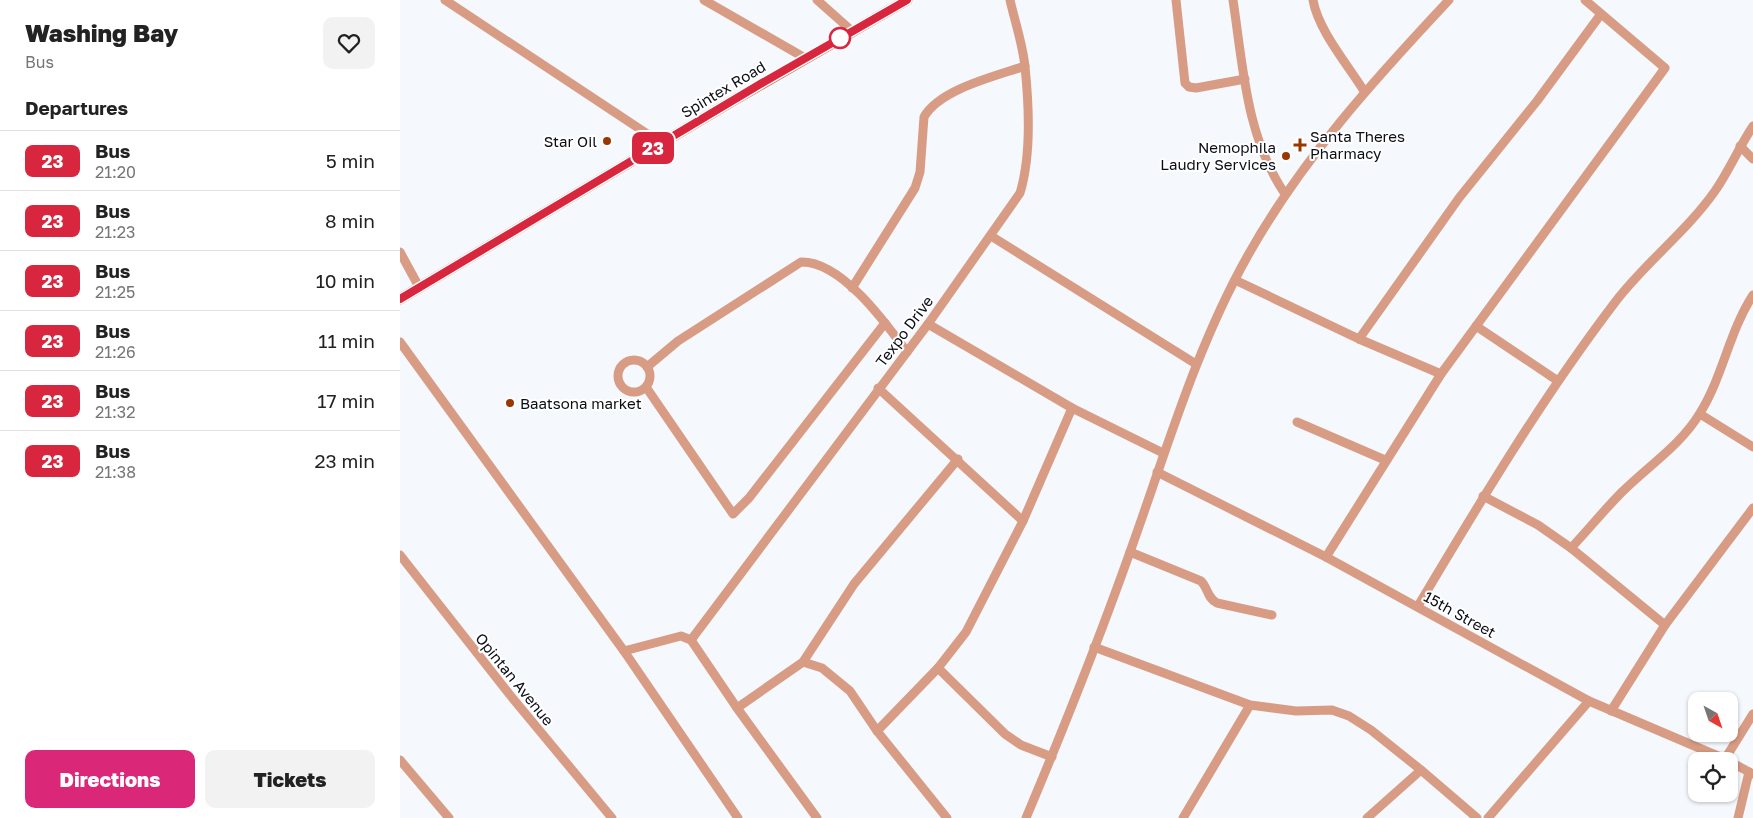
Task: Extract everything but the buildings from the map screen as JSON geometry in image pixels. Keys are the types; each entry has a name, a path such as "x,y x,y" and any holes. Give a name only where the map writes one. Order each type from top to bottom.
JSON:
{"main road":[{"name":"Spintex Road","path":"400,299 805,58 907,0"}],"street":[{"path":"445,0 661,143"},
{"path":"704,0 805,58"},
{"path":"817,0 852,31"},
{"name":"Texpo Drive","path":"691,640 878,388 928,324 1020,193 1025,177 1027,140 1025,66 1010,0"},
{"path":"1176,0 1185,83 1189,87 1196,88 1245,79"},
{"path":"1233,0 1253,122 1271,174 1285,194"},
{"path":"1313,0 1326,32 1364,91"},
{"path":"1326,557 1385,460 1441,374 1665,68 1585,0"},
{"path":"1026,818 1052,757 1130,552 1163,453 1196,364 1235,280 1285,194 1364,91 1447,1"},
{"path":"1359,339 1459,198 1537,101 1601,14"},
{"path":"852,288 915,188 920,172 924,118 928,110 948,96 986,79 1025,66"},
{"path":"1418,606 1483,496 1558,380 1617,299 1666,249 1714,192 1753,126"},
{"path":"1740,146 1753,159"},
{"path":"991,236 1196,364"},
{"path":"400,252 419,287"},
{"path":"647,367 678,341 801,262 812,262 825,267 852,288 886,323 907,352"},
{"path":"1235,280 1359,339 1441,374"},
{"path":"1571,548 1623,492 1682,436 1700,414 1712,389 1740,316 1753,295"},
{"path":"646,386 733,514 749,498 886,323"},
{"path":"928,324 1072,408 1163,453"},
{"path":"1476,326 1558,380"},
{"path":"400,342 624,651 738,818"},
{"path":"629,361 641,361 647,367 650,379 646,386 639,391 631,392 623,388 618,377 622,365 629,361"},
{"path":"878,388 958,459 1023,521"},
{"path":"877,731 938,668 966,632 1023,521 1072,408"},
{"path":"1700,414 1753,448"},
{"path":"1297,422 1385,460"},
{"path":"737,708 804,662 854,584 958,459"},
{"name":"15th Street","path":"1157,472 1326,557 1589,701 1708,752"},
{"path":"1483,496 1538,525 1571,548 1665,625"},
{"path":"1611,711 1665,625 1753,508"},
{"path":"1130,552 1201,581 1206,585 1212,600 1217,603 1272,615"},
{"name":"Opintan Avenue","path":"400,555 510,695 612,818"},
{"path":"624,651 681,636 691,640 737,708 817,818"},
{"path":"1094,647 1250,705 1296,711 1332,710 1349,716 1421,770 1477,818"},
{"path":"804,662 822,668 850,691 877,731 947,818"},
{"path":"938,668 1004,734 1021,745 1052,757"},
{"path":"1488,818 1589,701"},
{"path":"1182,818 1250,705"},
{"path":"1729,752 1753,714"},
{"path":"400,760 449,818"},
{"name":"15th Street","path":"1738,766 1751,773"},
{"path":"1367,818 1421,770"},
{"path":"1738,818 1751,773"}],"bus line":[{"name":"23","path":"400,299 762,83 907,0"}],"place":[{"name":"Star Oil","path":"607,141"},
{"name":"Santa Theres Pharmacy","path":"1300,145"},
{"name":"Nemophila Laudry Services","path":"1286,156"},
{"name":"Baatsona market","path":"510,403"}]}
